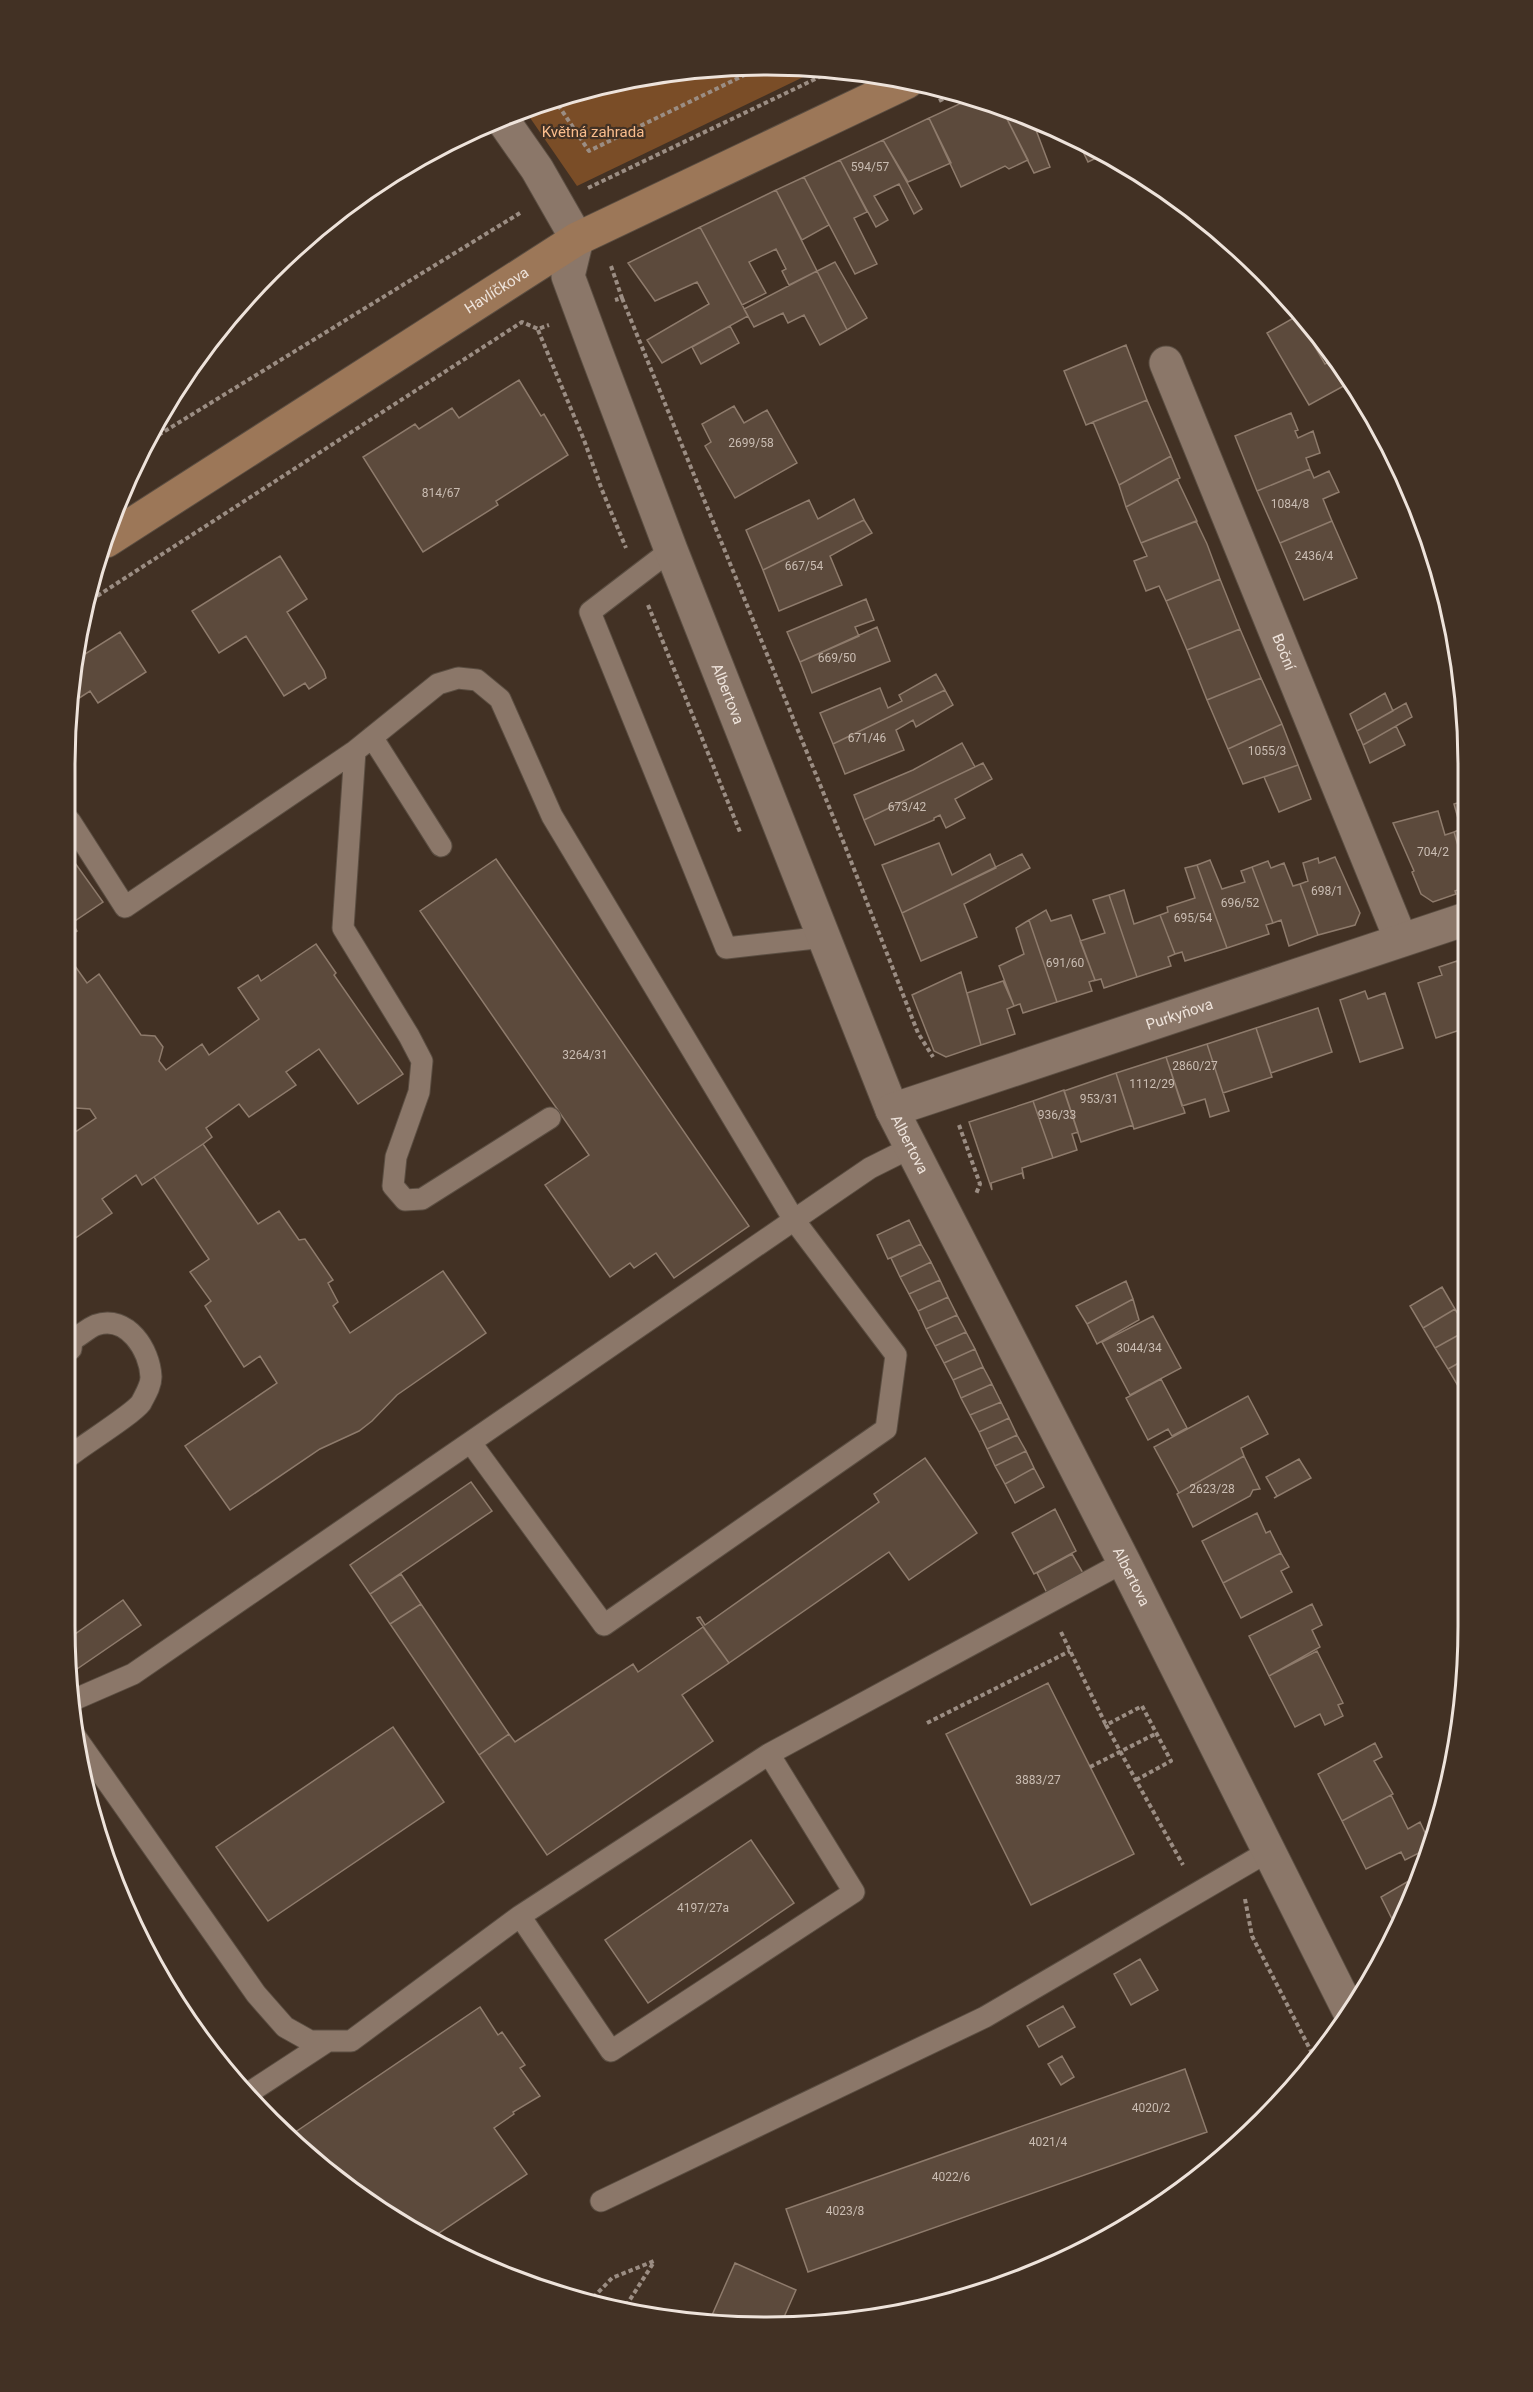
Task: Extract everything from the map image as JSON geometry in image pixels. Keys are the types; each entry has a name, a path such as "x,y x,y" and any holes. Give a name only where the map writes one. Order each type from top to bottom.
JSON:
{"street":[{"name":"Havlíčkova","path":"115,535 577,239 896,87"},
{"path":"507,126 537,169 577,239"},
{"name":"Albertova","path":"577,239 568,276 581,313 671,550 892,1110 1124,1562 1345,2003"},
{"name":"Boční","path":"1166,363 1401,940"},
{"name":"Purkyňova","path":"892,1110 1458,922"}],"lane":[{"path":"671,550 590,612 726,948 825,937"},
{"path":"75,830 125,907 355,751 438,684 458,678 477,680 500,699 552,816 794,1220 896,1355 886,1429 604,1625 471,1443"},
{"path":"372,738 441,846"},
{"path":"355,751 343,928 422,1060 419,1092 396,1157 393,1186 405,1200 422,1199 550,1118"},
{"path":"79,1697 133,1674 870,1168 910,1148"},
{"path":"75,1338 96,1325 119,1325 136,1336 145,1351 151,1377 150,1385 139,1406 75,1451"},
{"path":"87,1753 256,1994 285,2026 310,2041 351,2041 520,1916 769,1754 1124,1562"},
{"path":"520,1916 611,2051 854,1892 769,1754"},
{"path":"601,2201 985,2017 1269,1851"},
{"path":"255,2089 328,2041"}],"path":[{"path":"560,107 590,151 744,75"},
{"path":"161,433 531,206 552,196 576,194 820,77"},
{"path":"936,102 943,99"},
{"path":"612,262 610,268 836,824 918,1033 937,1063 980,1184 975,1195"},
{"path":"97,596 522,322 538,329 622,298"},
{"path":"1047,1604 1106,1725 1198,1892"},
{"path":"927,1723 1070,1651"},
{"path":"1106,1725 1142,1706 1157,1733 1171,1761 1136,1780"},
{"path":"1090,1767 1157,1733"},
{"path":"596,2295 612,2278 654,2261 628,2303"}],"green space":[{"name":"Květná zahrada","path":"721,76 806,76 577,186 530,117 632,88 676,81"}],"building":[{"path":"960,103 1007,119 1028,160 1009,169 1005,166 961,187 929,118"},
{"path":"929,118 951,163 908,182 883,140"},
{"path":"1007,119 1036,130 1050,167 1034,173"},
{"path":"883,140 922,209 914,214 899,184 874,196 888,220 876,227 840,160"},
{"path":"1083,152 1095,159 1088,162"},
{"path":"840,160 867,212 854,218 877,264 855,274 804,177"},
{"path":"804,177 829,225 802,240 776,190"},
{"path":"776,190 817,271 789,285 782,271 786,269 776,249 749,262 766,293 742,305 700,227"},
{"path":"700,227 748,316 662,363 647,340 709,304 697,282 655,301 628,263"},
{"path":"835,262 867,318 847,330 817,271"},
{"path":"817,271 847,330 820,345 804,315 788,323 783,313 754,327 744,309"},
{"path":"1292,319 1344,386 1309,405 1267,333"},
{"path":"730,326 739,343 701,364 692,347"},
{"path":"1126,345 1147,400 1086,425 1064,371"},
{"path":"519,380 541,416 544,414 568,455 496,501 498,505 423,552 363,457 415,424 419,429 452,408 459,418"},
{"path":"1147,400 1171,456 1119,485 1093,422"},
{"path":"734,406 744,423 767,410 797,463 735,498 705,446 711,442 702,424"},
{"path":"1291,413 1298,430 1295,431 1298,438 1313,431 1320,453 1306,458 1310,469 1257,491 1235,436"},
{"path":"1171,456 1180,478 1126,507 1119,485"},
{"path":"1310,469 1314,478 1329,471 1339,492 1323,499 1332,521 1280,543 1257,491"},
{"path":"1177,479 1197,521 1141,543 1126,507"},
{"path":"854,499 864,520 763,570 746,530 809,500 818,519"},
{"path":"864,520 872,533 830,556 842,585 779,611 763,570"},
{"path":"1196,521 1220,579 1166,601 1159,586 1146,591 1134,561 1147,556 1141,543"},
{"path":"1332,521 1357,578 1304,600 1280,543"},
{"path":"280,556 307,599 287,612 324,671 326,678 309,689 305,683 284,696 246,636 219,653 192,611"},
{"path":"1220,579 1240,629 1187,650 1166,601"},
{"path":"866,599 874,620 855,627 859,636 800,662 787,632"},
{"path":"877,627 890,661 812,693 800,662"},
{"path":"1240,629 1261,678 1207,700 1187,650"},
{"path":"120,632 146,672 98,703 90,691 79,698 84,654"},
{"path":"936,674 945,690 833,744 820,713 880,688 888,708 902,701 899,695"},
{"path":"1261,678 1282,724 1228,749 1207,700"},
{"path":"945,690 953,705 916,727 913,720 896,730 904,750 845,774 833,744"},
{"path":"1385,693 1393,711 1357,731 1350,714"},
{"path":"1406,703 1412,717 1363,745 1357,731"},
{"path":"1282,724 1298,765 1243,784 1228,749"},
{"path":"1396,726 1405,745 1370,763 1363,745"},
{"path":"962,743 975,767 864,820 854,795 913,770"},
{"path":"983,763 992,779 955,799 965,818 946,828 940,815 934,820 875,845 864,820"},
{"path":"1298,765 1311,799 1279,812 1264,777"},
{"path":"1458,803 1458,818 1454,804"},
{"path":"1438,811 1445,835 1454,832 1458,846 1458,890 1455,891 1456,894 1433,902 1421,894 1412,872 1414,871 1393,823"},
{"path":"1458,830 1458,846 1454,832"},
{"path":"939,843 952,875 990,854 996,868 902,913 882,865"},
{"path":"1022,854 1030,868 964,904 977,937 921,961 902,913"},
{"path":"1335,857 1360,913 1355,925 1318,935 1300,884 1308,881 1303,863 1318,858 1319,863"},
{"path":"496,859 749,1226 674,1278 656,1253 634,1268 630,1263 610,1277 545,1185 589,1155 420,911"},
{"path":"1210,860 1222,889 1245,882 1241,871 1252,867 1273,923 1266,925 1269,934 1227,948 1197,865"},
{"path":"1268,861 1271,868 1284,863 1293,886 1300,884 1318,935 1289,946 1281,920 1273,923 1252,867"},
{"path":"75,863 103,902 75,921"},
{"path":"1197,865 1227,948 1185,961 1182,952 1175,954 1160,915 1168,912 1167,907 1195,898 1185,868"},
{"path":"1124,890 1134,924 1160,915 1175,954 1168,957 1171,966 1137,977 1109,895"},
{"path":"1109,895 1137,977 1104,988 1101,979 1093,981 1095,980 1080,941 1105,933 1093,900"},
{"path":"1046,910 1051,921 1071,915 1095,980 1089,982 1092,991 1057,1002 1029,920"},
{"path":"1029,920 1057,1002 1023,1013 1020,1004 1014,1006 999,966 1024,954 1016,928"},
{"path":"316,944 336,973 334,975 403,1074 358,1104 319,1049 286,1072 296,1085 249,1117 239,1104 206,1128 212,1137 203,1144 142,1185 136,1175 102,1199 112,1213 75,1238 75,1132 96,1118 90,1109 75,1106 75,966 87,983 99,974 141,1035 155,1036 163,1047 159,1061 166,1070 202,1044 209,1055 259,1019 238,988 258,975 261,981"},
{"path":"1457,961 1458,964 1458,1031 1436,1038 1418,983 1442,975 1439,967"},
{"path":"961,972 981,1045 946,1057 934,1051 912,995"},
{"path":"1003,981 1014,1006 1007,1009 1015,1034 981,1045 967,993"},
{"path":"1365,991 1368,999 1385,993 1403,1048 1360,1062 1340,1000"},
{"path":"1318,1008 1332,1052 1271,1073 1256,1028"},
{"path":"1256,1028 1272,1077 1223,1093 1207,1044"},
{"path":"1207,1044 1229,1111 1210,1117 1205,1099 1182,1106 1166,1057"},
{"path":"1166,1057 1185,1113 1134,1129 1116,1073"},
{"path":"1116,1073 1133,1125 1081,1142 1064,1091"},
{"path":"1064,1090 1078,1132 1072,1134 1077,1150 1053,1158 1033,1101"},
{"path":"1033,1101 1053,1158 1022,1168 1024,1179 1022,1173 991,1183 992,1190 969,1122"},
{"path":"203,1144 258,1224 279,1211 299,1240 305,1239 333,1280 328,1283 338,1302 333,1306 350,1333 443,1271 486,1333 397,1395 359,1431 320,1449 230,1510 185,1446 277,1383 260,1356 244,1367 205,1306 211,1301 190,1272 209,1259 154,1177"},
{"path":"909,1220 921,1244 888,1259 877,1235"},
{"path":"921,1244 931,1262 900,1277 891,1258"},
{"path":"931,1262 940,1280 909,1294 900,1277"},
{"path":"940,1280 948,1297 918,1311 909,1294"},
{"path":"1126,1281 1133,1299 1087,1324 1076,1306"},
{"path":"1442,1287 1455,1309 1423,1328 1410,1306"},
{"path":"948,1297 957,1315 926,1329 918,1311"},
{"path":"1133,1299 1139,1320 1097,1344 1087,1324"},
{"path":"1455,1309 1458,1314 1458,1335 1435,1348 1423,1328"},
{"path":"957,1315 966,1332 935,1346 926,1329"},
{"path":"1153,1316 1181,1368 1130,1395 1102,1342"},
{"path":"966,1332 975,1349 944,1363 935,1346"},
{"path":"1458,1335 1458,1363 1448,1369 1435,1348"},
{"path":"975,1349 983,1367 953,1380 944,1363"},
{"path":"1458,1363 1458,1386 1448,1369"},
{"path":"983,1367 992,1384 961,1398 953,1380"},
{"path":"1161,1379 1187,1428 1172,1436 1168,1429 1148,1440 1126,1398"},
{"path":"992,1384 1001,1402 970,1415 961,1398"},
{"path":"1248,1396 1268,1434 1241,1448 1244,1456 1179,1493 1154,1447"},
{"path":"1001,1402 1009,1418 979,1432 970,1415"},
{"path":"1009,1418 1017,1435 987,1449 979,1432"},
{"path":"1017,1435 1026,1451 995,1466 987,1449"},
{"path":"1026,1451 1034,1468 1005,1484 995,1466"},
{"path":"1244,1456 1260,1489 1253,1490 1250,1496 1193,1527 1177,1494"},
{"path":"925,1458 977,1533 909,1580 889,1552 729,1663 697,1618 700,1617 705,1625 879,1502 874,1494"},
{"path":"1299,1459 1311,1478 1274,1498 1277,1496 1266,1477"},
{"path":"1034,1468 1044,1487 1015,1503 1005,1484"},
{"path":"471,1482 492,1511 370,1594 350,1565"},
{"path":"1055,1509 1076,1551 1034,1574 1012,1533"},
{"path":"1257,1513 1266,1533 1270,1531 1281,1553 1223,1583 1202,1541"},
{"path":"1281,1553 1289,1567 1281,1571 1292,1592 1241,1618 1223,1583"},
{"path":"1072,1554 1083,1573 1047,1593 1037,1573"},
{"path":"401,1574 421,1604 390,1624 370,1594"},
{"path":"123,1600 141,1625 77,1669 75,1634"},
{"path":"421,1604 509,1734 479,1755 390,1624"},
{"path":"1312,1604 1322,1625 1312,1630 1320,1647 1269,1676 1249,1636"},
{"path":"703,1627 729,1663 682,1695 713,1741 547,1855 479,1755 509,1734 515,1742 633,1664 638,1672"},
{"path":"1317,1651 1343,1703 1338,1705 1343,1716 1325,1725 1320,1714 1295,1727 1269,1676"},
{"path":"1048,1683 1134,1854 1031,1905 946,1734"},
{"path":"393,1727 444,1802 268,1921 216,1847"},
{"path":"1375,1743 1382,1757 1374,1761 1393,1794 1342,1821 1318,1774"},
{"path":"1391,1795 1408,1829 1420,1822 1425,1833 1419,1853 1405,1860 1401,1852 1366,1869 1342,1821"},
{"path":"751,1840 794,1903 648,2003 605,1940"},
{"path":"1408,1881 1392,1919 1381,1897"},
{"path":"1140,1959 1158,1990 1131,2005 1114,1974"},
{"path":"1063,2006 1075,2027 1039,2047 1027,2026"},
{"path":"480,2007 498,2035 502,2032 525,2065 520,2068 540,2096 513,2112 514,2114 494,2128 527,2174 438,2233 382,2200 346,2174 296,2131"},
{"path":"1062,2056 1074,2077 1061,2085 1048,2064"},
{"path":"1185,2069 1207,2132 808,2272 786,2209"},
{"path":"735,2263 796,2290 784,2317 712,2315"}]}
